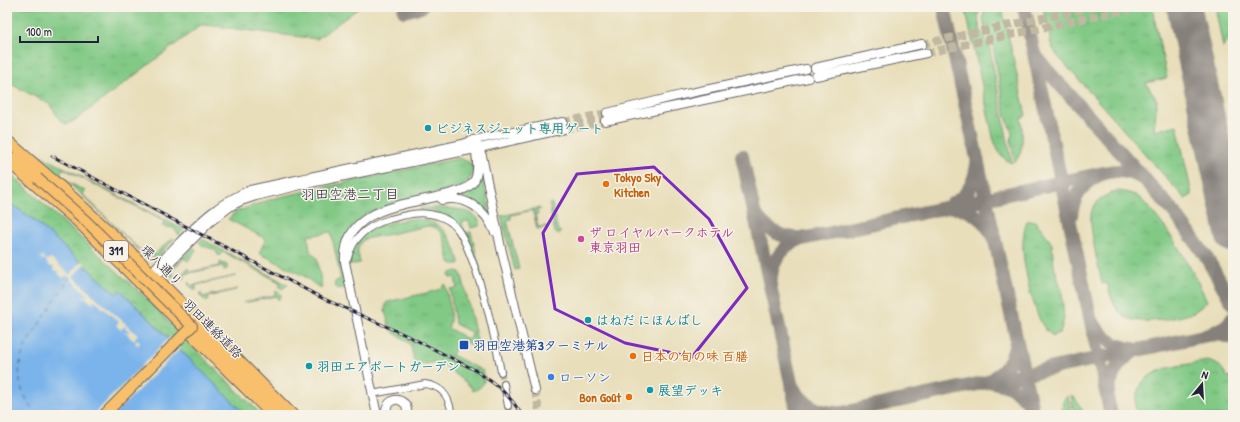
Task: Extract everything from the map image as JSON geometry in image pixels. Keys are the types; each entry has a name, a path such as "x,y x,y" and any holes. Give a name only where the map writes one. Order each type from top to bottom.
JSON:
{"main road":[{"name":"環八通り","path":"7,140 67,192 153,274 293,415"},
{"path":"7,148 37,178"},
{"path":"7,154 37,178"},
{"name":"311","path":"7,161 78,222 272,415"},
{"name":"羽田連絡道路","path":"37,178 86,220 282,415"},
{"path":"104,415 192,326"}],"street":[{"path":"811,73 922,44"},
{"path":"606,117 811,73 926,53"},
{"path":"142,286 153,274 210,213 240,194 261,187 463,144 474,140 563,126 477,148 301,185 241,201 231,206 211,221 153,274"},
{"path":"474,140 535,390"},
{"path":"377,415 345,262 345,251 350,235 362,221 389,208 466,189 473,182 477,173 477,148"},
{"path":"383,211 446,199 464,201 474,205 487,217 501,248"},
{"path":"347,272 349,256 354,244 361,234 372,226 384,221 420,213 432,214 447,220 458,229 476,270 489,317 501,372"},
{"path":"372,394 430,384 443,390 449,400 451,410"},
{"path":"504,384 508,406"},
{"path":"386,415 386,408 390,402 397,399 401,400 406,405 408,415"}],"highlighted area":[{"path":"654,167 709,219 747,288 692,357 625,343 555,309 543,233 577,174"}],"green space":[{"path":"7,7 280,7 291,10 312,7 360,7 317,39 201,25 77,119 67,124 61,121 49,104 7,82"},
{"path":"965,7 980,7 978,18 979,23 981,31 989,45 1012,163 1002,156 997,149 993,137"},
{"path":"985,7 1002,7 1026,116 1021,118 1022,147 1015,162 1011,143 1012,133 1005,114 992,41 985,29 983,17"},
{"path":"1043,7 1152,7 1167,78 1146,83 1157,100 1154,131 1177,125 1192,195 1185,199 1056,54 1051,44"},
{"path":"1215,7 1233,7 1233,30 1223,47"},
{"path":"34,152 184,230 179,235 173,228 162,226 164,221 63,168 60,174 70,183 85,191 82,194 145,255 149,251 151,253 147,258 81,194"},
{"path":"460,158 472,164 473,168 471,177 461,187 370,212 358,221 348,232 342,246 341,253 341,264 346,285 345,288 338,289 334,285 336,281 341,279 331,232 308,236 310,251 317,258 321,289 304,276 259,253 266,239 228,219 235,212 275,198"},
{"path":"481,169 492,219 480,206 459,197 475,187 480,177"},
{"path":"7,170 145,297 262,415 246,415 120,290 116,294 34,220 7,201"},
{"path":"1119,191 1133,194 1141,199 1167,230 1189,265 1207,301 1201,307 1190,314 1174,318 1144,321 1127,318 1121,314 1116,307 1107,283 1102,284 1094,246 1091,216 1094,206 1100,200 1111,193"},
{"path":"552,203 560,234 556,234 555,232 549,204"},
{"path":"420,208 454,209 472,213 477,218 480,224 479,226 471,228 469,221 462,222 464,233 471,232 481,275 466,238 447,217 434,211 420,210"},
{"path":"538,208 541,209 537,210 538,214 535,214 538,227 547,227 537,229 533,210 511,215 511,219 507,220 519,269 515,270 501,216"},
{"path":"409,219 420,219 437,225 444,230 453,245 460,264 449,262 446,245 442,234 434,227 428,226 365,239 358,247 360,263 349,265 356,243 362,236 378,227"},
{"path":"1027,221 1035,221 1052,244 1054,265 1062,293 1064,319 1060,333 1054,334 1054,336 1046,330 1043,325 1031,297 1023,250 1024,231"},
{"path":"172,238 174,239 156,258 153,257 153,254 155,254"},
{"path":"202,239 288,285 283,289 279,287 281,283 223,252 219,256 215,250 202,245 199,242"},
{"path":"193,247 196,250 188,261 184,258 171,272 175,276 169,276 168,273"},
{"path":"220,262 227,265 227,269 224,270 223,266 185,274 184,279 181,276 188,268 189,272 220,266"},
{"path":"456,271 460,272 462,276 479,349 463,341 465,338 469,340 473,333 455,324 450,289 457,288 455,277 450,278 449,274"},
{"path":"236,276 196,285 196,290 190,286"},
{"path":"445,284 450,312 450,323 448,328 464,337 459,345 457,344 452,355 483,371 483,384 479,388 472,391 471,387 440,361 415,366 411,346 391,329 386,314 385,308 387,302 435,291 440,289"},
{"path":"238,289 208,297 209,300 207,302 199,295 201,293 202,297"},
{"path":"276,291 281,294 281,297 278,300 277,296 243,303 275,295"},
{"path":"1207,361 1219,366 1227,377 1231,376 1233,387 1233,415 1136,415 1136,399 1140,387 1147,378 1156,372 1168,368"},
{"path":"1071,395 1075,398 1085,415 1074,415"},
{"path":"1068,396 1071,415 1061,415 1064,399"}],"water":[{"path":"7,201 34,220 116,294 120,290 246,415 7,415"}],"pier":[{"path":"42,256 48,260 51,258 70,275 82,261 85,263 73,277 138,335 135,337 136,341 138,340 140,343 138,345 136,344 135,339 133,340 128,335 129,334 124,332 130,332 124,326 121,330 116,325 119,322 94,300 92,302 96,307 86,298 87,297 82,297 83,295 89,296 66,275 63,278 58,273 59,271 54,271 53,266 51,267 46,262 47,260 44,259 42,261 43,258 40,259"},
{"path":"170,337 181,348 113,415 93,415"}],"ferry route":[{"path":"37,415 22,390 19,374 22,356 25,346 70,277"}],"taxiway":[{"path":"404,11 421,7"},
{"path":"944,7 1033,415"},
{"path":"1024,7 1111,415"},
{"path":"1181,7 1191,40"},
{"path":"1036,56 1174,212 1205,255 1233,304"},
{"path":"1233,146 1231,184 1233,225"},
{"path":"742,156 798,415"},
{"path":"952,204 958,201 970,187 977,164"},
{"path":"1071,216 1079,193 1096,177 1107,172 1118,171 1130,173 1142,178"},
{"path":"771,287 772,272 777,259 785,248 798,240 1103,173"},
{"path":"953,207 971,212 981,219 992,234"},
{"path":"756,215 760,221 776,233 789,237 803,238"},
{"path":"1211,334 1226,326 1233,318"},
{"path":"1094,324 1101,334 1110,341 1133,349"},
{"path":"791,384 800,398 812,407 826,412 842,413 1208,335 1218,334 1233,338"},
{"path":"990,381 1008,364 1016,341"},
{"path":"1108,392 1113,374 1119,364 1133,352"},
{"path":"993,382 1014,389 1023,396 1030,405"}],"runway":[{"path":"1184,7 1233,235"}],"tunnel":[{"path":"922,44 1094,7"},
{"path":"926,53 1139,7"},
{"path":"563,122 607,113"},
{"path":"564,129 605,121"},
{"path":"501,372 504,384"},
{"path":"535,390 540,415"},
{"path":"508,406 509,415"}],"railway":[{"path":"52,156 322,298 410,337 475,370 500,388 513,402 522,415"}],"place":[{"name":"ビジネスジェット専用ゲート","path":"428,128"},
{"name":"Tokyo Sky Kitchen","path":"606,184"},
{"name":"ザ ロイヤルパークホテル 東京羽田","path":"581,239"},
{"name":"はねだ にほんばし","path":"588,320"},
{"name":"羽田空港第3ターミナル","path":"464,345"},
{"name":"日本の旬の味 百膳","path":"633,356"},
{"name":"羽田エアポートガーデン","path":"309,366"},
{"name":"ローソン","path":"551,377"},
{"name":"展望デッキ","path":"650,390"},
{"name":"Bon Goût","path":"629,397"}],"district":[{"name":"羽田空港二丁目","path":"350,194"}]}
